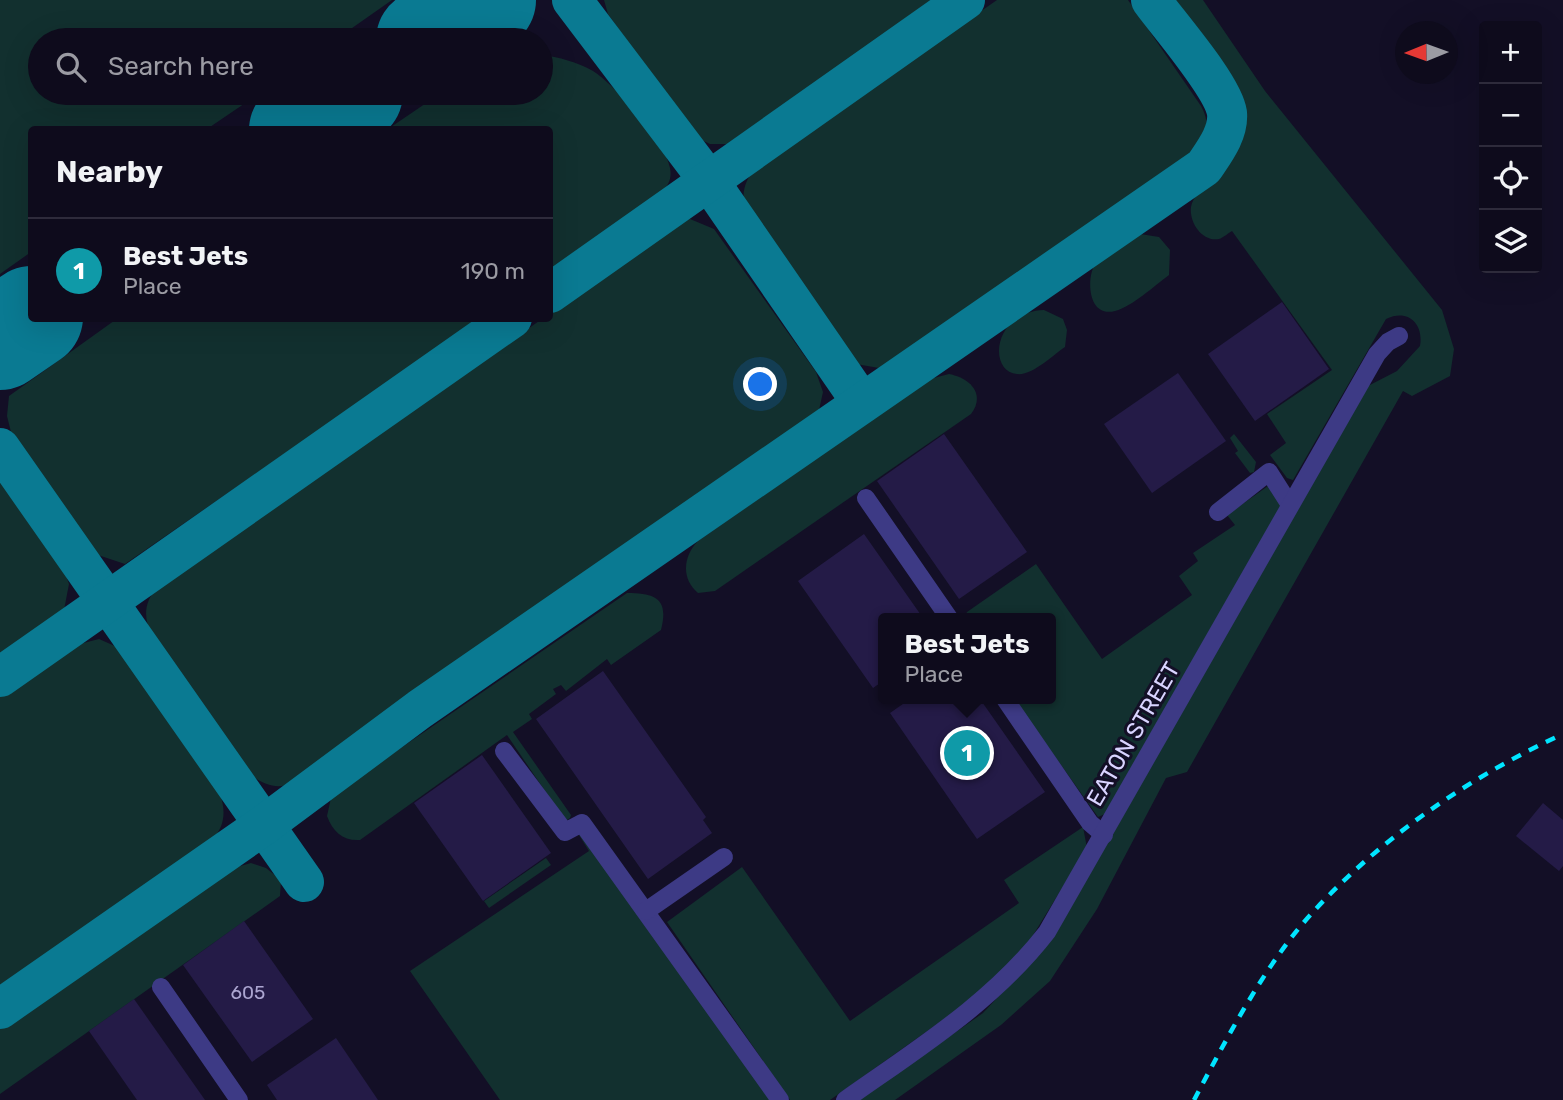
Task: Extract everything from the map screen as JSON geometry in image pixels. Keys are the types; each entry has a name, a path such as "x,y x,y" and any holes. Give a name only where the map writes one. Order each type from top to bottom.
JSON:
{"lane":[{"name":"EATON STREET","path":"845,1100 961,1018 1016,970 1047,932 1377,354 1388,342 1399,337"},
{"path":"1218,512 1269,472 1290,505"},
{"path":"866,498 946,613"},
{"path":"1008,704 1090,823 1104,835"},
{"path":"504,751 565,832 582,822 780,1100"},
{"path":"646,911 724,857"},
{"path":"161,987 239,1100"}],"green space":[{"path":"0,0 392,0 352,28 28,28 28,105 242,105 211,126 28,126 28,254 0,274"},
{"path":"604,0 933,0 727,144 710,144 695,137 608,14"},
{"path":"997,0 1128,0 1201,106 1207,125 1205,136 1195,152 888,365 879,368 856,364 746,211 744,192 747,181 759,165"},
{"path":"1171,0 1203,0 1265,91 1442,310 1454,349 1450,376 1412,396 1403,391 1187,772 1166,778 1097,909 1050,981 1001,1025 895,1100 859,1100 983,1013 1050,941 1368,386 1397,371 1420,346 1421,338 1413,320 1401,315 1386,319 1293,480 1287,478 1270,455 1286,443 1267,414 1332,370 1232,231 1221,238 1213,239 1202,234 1194,225 1191,213 1193,200 1229,164 1239,142 1241,121 1236,99 1226,77"},
{"path":"553,57 593,71 626,101 659,144 671,172 666,187 661,192 553,268 553,126 392,126 423,105 553,105"},
{"path":"690,219 714,229 816,372 823,392 819,410 291,784 270,785 251,775 152,635 146,610 157,587 538,322 553,322 553,311 682,221"},
{"path":"1140,234 1159,237 1170,250 1169,275 1122,308 1106,312 1099,309 1094,303 1090,287 1095,264 1109,250"},
{"path":"1044,310 1063,319 1067,330 1065,347 1029,372 1017,374 1008,371 999,353 1005,331 1027,313"},
{"path":"112,322 476,322 125,564 98,555 88,545 11,432 7,416 9,396"},
{"path":"949,374 963,379 974,388 977,400 971,414 715,591 698,593 689,581 686,567 689,553 698,541 930,379"},
{"path":"1234,434 1256,462 1254,472 1250,473 1235,453 1238,451 1230,438"},
{"path":"0,478 64,570 69,584 64,610 0,654"},
{"path":"1268,486 1280,502 1280,507 1105,814 1098,817 1018,704 1056,704 1056,613 966,613 1036,564 1102,659 1192,595 1179,576 1198,561 1193,553 1235,525 1227,515"},
{"path":"627,593 646,594 658,600 663,611 661,630 611,665 607,659 566,691 561,685 553,689 556,694 529,714 532,719 513,732 571,815 570,818 567,820 562,816 507,735 360,840 344,837 332,827 327,816 331,798 338,791"},
{"path":"99,639 117,647 220,794 224,812 222,824 212,840 0,987 0,696 72,646"},
{"path":"1083,827 1087,848 1030,940 1009,964 964,1005 830,1100 790,1100 667,922 742,867 850,1021 1019,903 1004,880"},
{"path":"583,831 770,1100 500,1100 410,971 589,851 579,835"},
{"path":"546,858 551,865 489,908 484,901"},
{"path":"251,863 266,868 281,880 280,896 0,1094 0,1028 230,869"}],"building":[{"path":"1282,302 1329,369 1255,421 1208,354"},
{"path":"1178,373 1226,441 1152,493 1104,424"},
{"path":"944,434 1027,552 959,599 877,481"},
{"path":"864,534 919,613 878,613 878,684 873,688 798,581"},
{"path":"603,671 706,817 703,820 712,833 648,879 536,719"},
{"path":"903,704 983,704 1045,792 977,839 890,713"},
{"path":"482,755 551,853 483,901 414,803"},
{"path":"1543,803 1563,820 1563,866 1559,871 1516,836"},
{"path":"244,921 313,1019 252,1062 183,965"},
{"path":"134,999 205,1100 137,1100 89,1031"},
{"path":"336,1038 378,1100 277,1100 267,1085"}],"taxiway":[{"path":"572,0 709,181 862,403"},
{"path":"553,291 965,0"},
{"path":"0,1009 264,825 420,709 1204,167 1226,128 1227,113 1206,72 1151,0"},
{"path":"0,677 506,322"},
{"path":"0,448 304,882"}],"runway":[{"path":"444,28 485,0"},
{"path":"306,126 335,105"},
{"path":"0,339 28,320"}],"railway":[{"path":"1194,1100 1263,978 1295,932 1340,885 1368,858 1429,811 1495,769 1563,734"}],"place":[{"name":"Best Jets","path":"967,753"}]}
